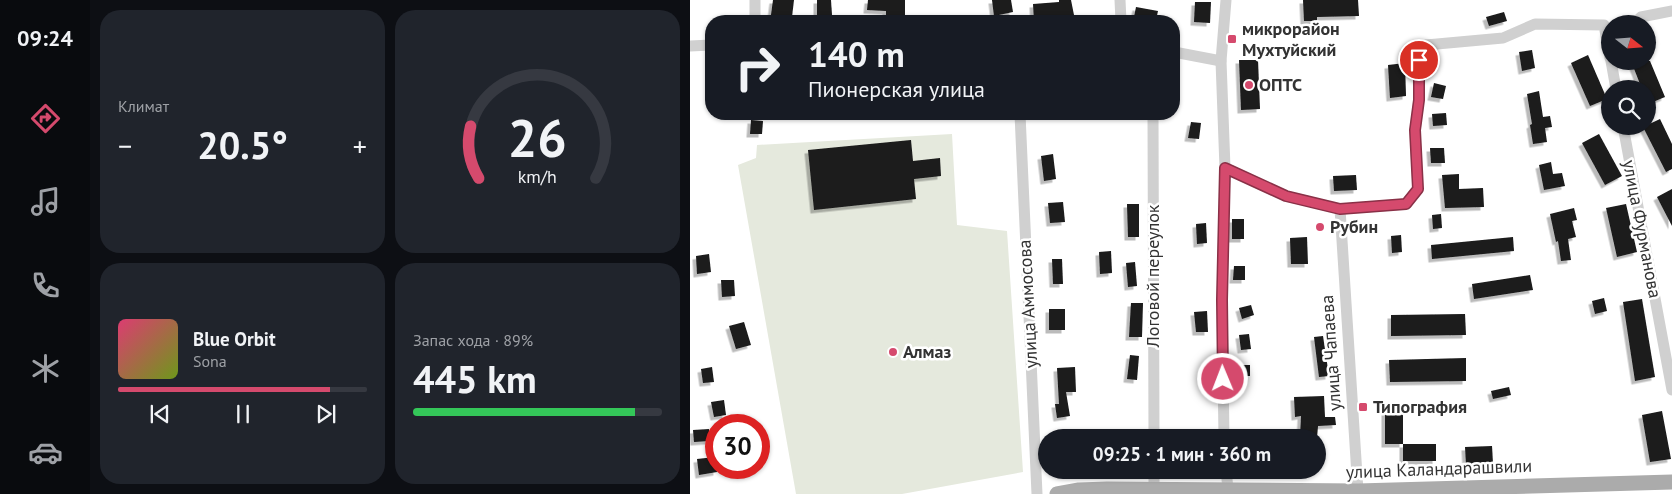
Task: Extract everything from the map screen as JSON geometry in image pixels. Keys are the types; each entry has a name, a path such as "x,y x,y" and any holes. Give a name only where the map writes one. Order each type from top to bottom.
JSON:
{"main road":[{"name":"улица Каландарашвили","path":"1057,494 1079,490 1154,489 1358,492 1672,482"}],"street":[{"path":"755,0 755,15"},
{"path":"1120,0 1121,15"},
{"path":"1224,429 1222,300 1225,168 1221,61 1226,0"},
{"path":"1651,15 1672,11"},
{"path":"1225,168 1286,196 1340,209 1406,204 1418,189 1415,130 1419,100 1419,60 1426,45 1503,38 1535,24 1601,26"},
{"path":"690,46 705,45"},
{"path":"1180,53 1221,61"},
{"name":"улица Аммосова","path":"1020,120 1037,494"},
{"name":"Логовой переулок","path":"1153,120 1154,429"},
{"name":"улица Фурманова","path":"1625,135 1672,390"},
{"name":"улица Чапаева","path":"1340,209 1358,492"},
{"path":"1154,479 1154,489"},
{"path":"1227,479 1228,489"}],"shaded area":[{"name":"Алмаз","path":"952,134 957,225 1007,231 1023,472 902,494 796,494 738,165 756,158 757,145"}],"building":[{"path":"773,0 794,0 792,15 771,15"},
{"path":"817,0 831,0 832,15 817,15"},
{"path":"868,0 905,0 905,15 886,15 886,11 867,10"},
{"path":"992,0 1011,0 1013,12 994,15"},
{"path":"1059,0 1071,0 1074,15 1034,15 1033,4 1059,2"},
{"path":"1303,0 1358,0 1359,16 1317,17 1317,21 1304,21"},
{"path":"1195,2 1211,2 1210,23 1194,22"},
{"path":"1136,7 1158,11 1157,15 1134,15"},
{"path":"1504,12 1507,21 1489,26 1486,17"},
{"path":"1532,50 1535,68 1522,71 1519,52"},
{"path":"1588,55 1601,85 1601,101 1590,106 1571,63"},
{"name":"ОПТС","path":"1239,60 1258,60 1260,109 1241,110"},
{"path":"1405,63 1406,96 1390,98 1388,65"},
{"path":"1635,70 1654,70 1665,97 1656,101 1656,80 1638,80"},
{"path":"1434,83 1446,86 1443,99 1431,97"},
{"path":"1539,91 1543,117 1550,116 1552,127 1545,128 1547,142 1533,144 1527,94"},
{"path":"1446,113 1447,125 1433,126 1432,114"},
{"path":"1660,119 1672,144 1672,169 1666,172 1647,135 1656,135 1656,121"},
{"path":"751,120 763,121 762,134 750,134"},
{"path":"1191,122 1201,123 1199,139 1188,138"},
{"path":"1599,134 1622,176 1605,185 1582,143"},
{"path":"911,140 913,161 940,158 941,176 914,179 916,199 814,210 808,150"},
{"path":"1430,148 1444,148 1445,163 1431,163"},
{"path":"1053,154 1056,179 1044,181 1041,156"},
{"path":"1551,162 1553,174 1562,173 1565,186 1544,190 1539,165"},
{"path":"1459,174 1459,189 1483,188 1484,207 1445,208 1442,175"},
{"path":"1356,175 1357,190 1334,191 1333,176"},
{"path":"1672,189 1672,226 1657,197"},
{"path":"1063,202 1065,222 1050,223 1048,203"},
{"path":"1127,204 1139,204 1139,237 1128,237"},
{"path":"1626,204 1637,252 1617,257 1606,208"},
{"path":"1574,208 1577,220 1572,221 1576,237 1568,239 1571,260 1561,261 1558,241 1556,242 1550,214"},
{"path":"1441,214 1442,228 1433,229 1432,215"},
{"path":"1232,219 1244,219 1244,239 1232,239"},
{"path":"1206,223 1207,243 1197,244 1196,224"},
{"path":"1401,235 1402,252 1392,253 1391,236"},
{"path":"1307,237 1308,264 1291,264 1290,238"},
{"path":"1513,237 1514,251 1432,259 1431,245"},
{"path":"1111,251 1112,273 1100,274 1099,252"},
{"path":"709,254 711,272 697,274 696,256"},
{"path":"1052,259 1062,259 1063,284 1053,284"},
{"path":"1135,262 1137,286 1128,287 1126,263"},
{"path":"1234,266 1245,266 1245,280 1233,280"},
{"path":"1530,275 1533,290 1474,299 1472,284"},
{"path":"721,280 734,280 735,296 722,297"},
{"path":"1604,298 1607,311 1595,314 1592,301"},
{"path":"1642,299 1655,377 1635,381 1623,302"},
{"path":"1131,303 1143,303 1142,337 1129,337"},
{"path":"1251,305 1254,315 1242,319 1239,308"},
{"path":"1049,309 1065,309 1065,330 1049,330"},
{"path":"1207,311 1208,332 1196,332 1194,312"},
{"path":"1465,314 1466,335 1391,336 1391,315"},
{"path":"744,322 751,345 736,349 729,326"},
{"path":"1249,334 1251,349 1241,350 1239,335"},
{"path":"1323,336 1329,376 1319,377 1314,337"},
{"path":"1130,355 1139,356 1137,380 1127,379"},
{"path":"1466,358 1466,381 1390,382 1389,360"},
{"path":"1238,365 1250,365 1250,376 1238,376"},
{"path":"712,367 714,382 703,383 701,369"},
{"path":"1075,367 1076,392 1066,392 1070,416 1057,418 1055,404 1059,404 1057,368"},
{"path":"1509,387 1511,395 1493,399 1491,391"},
{"path":"1324,396 1325,417 1335,417 1336,425 1318,426 1318,429 1300,429 1301,416 1295,417 1294,397"},
{"path":"724,400 726,414 713,414 711,402"},
{"path":"1385,410 1403,410 1403,444 1385,444"},
{"path":"1662,411 1671,459 1650,462 1642,415"},
{"path":"705,429 705,441 694,442 693,430"},
{"path":"1403,444 1436,444 1436,461 1403,461"},
{"path":"1492,446 1493,463 1466,464 1465,447"},
{"path":"705,458 705,474 699,475 697,459"}],"place":[{"name":"микрорайон Мухтуйский","path":"1232,39"},
{"name":"ОПТС","path":"1249,85"},
{"name":"Рубин","path":"1320,227"},
{"name":"Алмаз","path":"893,352"},
{"name":"Типография","path":"1363,407"}],"route":[{"path":"1223,379 1222,300 1225,168 1286,196 1340,209 1390,207 1406,204 1418,189 1415,130 1419,100 1419,60"}]}
